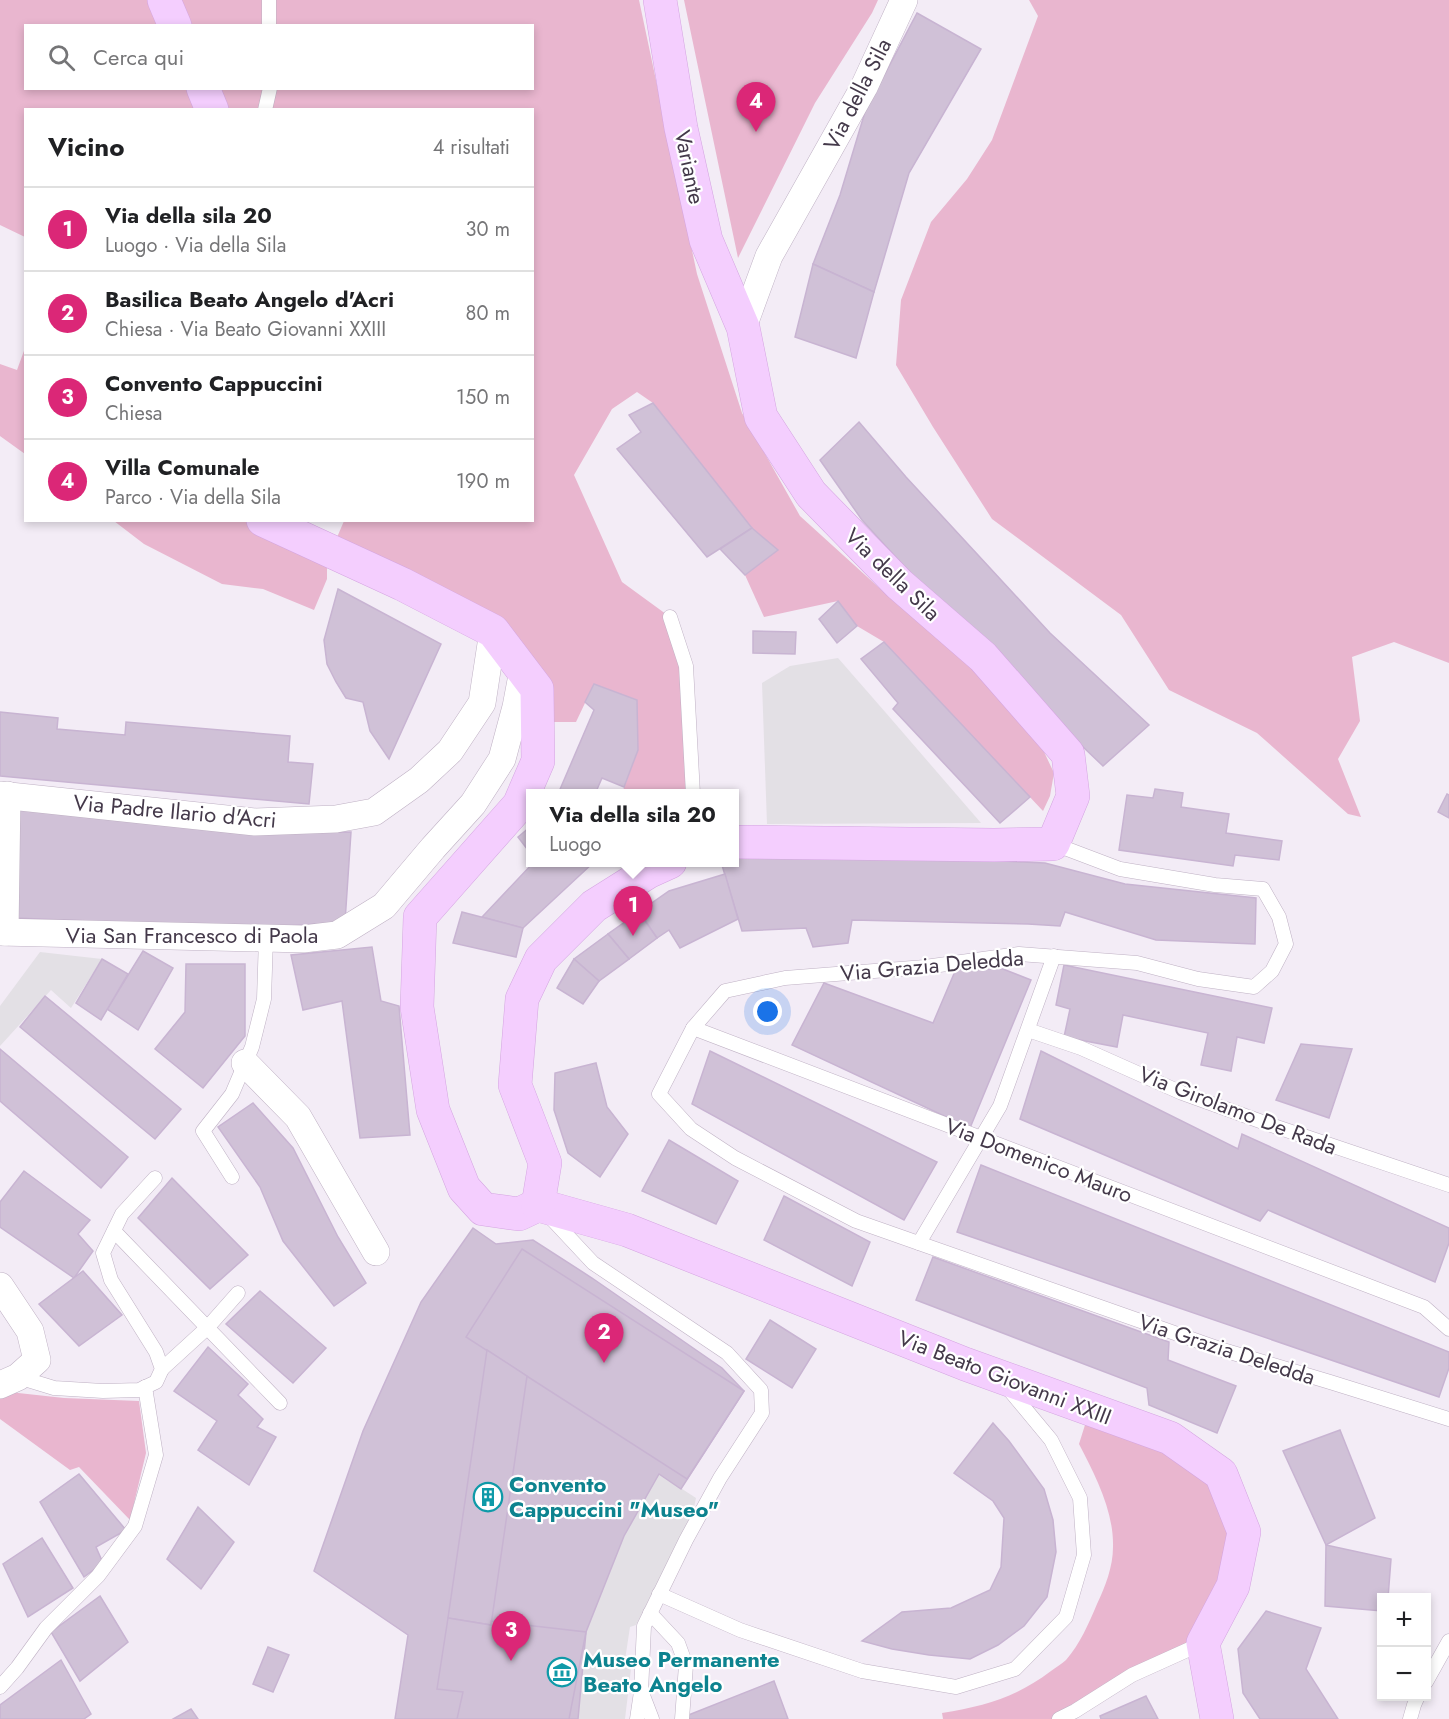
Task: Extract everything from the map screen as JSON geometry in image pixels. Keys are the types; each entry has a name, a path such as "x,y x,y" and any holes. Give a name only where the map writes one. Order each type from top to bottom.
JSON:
{"main road":[{"path":"164,0 174,24"},
{"name":"Variante","path":"660,0 681,128 706,240 743,327"},
{"path":"203,90 211,108"},
{"name":"Via della Sila","path":"743,327 761,417 811,494 899,584 983,657 1068,754 1073,796 1053,844"},
{"path":"267,522 402,584 493,631 537,689 538,761 519,805 420,917 417,1007 433,1110 464,1188 483,1209 519,1214 538,1205 545,1163 515,1085 522,999 541,959 594,906 659,867"},
{"path":"739,842 1053,844"},
{"name":"Via Beato Giovanni XXIII","path":"538,1205 627,1230 998,1376 1170,1438 1221,1474 1244,1532 1233,1586 1203,1643"},
{"path":"1203,1643 1217,1719"}],"street":[{"name":"Via della Sila","path":"743,327 769,256 864,87 904,0"},
{"name":"Via Padre Ilario d'Acri","path":"3,795 255,822 336,819 374,812 419,780 450,750 482,703 493,631"},
{"name":"Via San Francesco di Paola","path":"3,932 303,939 337,935 384,906 473,804 502,759 523,670"},
{"path":"3,795 3,932"},
{"path":"245,1063 298,1117 376,1252"},
{"path":"0,1286 30,1331 37,1360 9,1381"}],"lane":[{"path":"268,0 269,24"},
{"path":"265,108 270,90"},
{"path":"670,617 686,666 693,789"},
{"name":"Via Grazia Deledda","path":"1053,844 1120,869 1215,885 1263,890 1279,917 1286,944 1272,971 1254,987 1198,979 1137,963 1019,954 925,967 784,978 725,991 693,1028 659,1094 692,1129 735,1158 856,1221 1223,1350 1449,1419"},
{"path":"232,1177 203,1131 232,1094 252,1047 264,999 266,938"},
{"path":"918,1243 1000,1106 1054,956"},
{"name":"Via Domenico Mauro","path":"693,1028 1424,1307 1449,1329"},
{"name":"Via Girolamo De Rada","path":"1028,1030 1081,1048 1182,1093 1449,1185"},
{"path":"154,1178 122,1214 103,1253 111,1280 156,1352 162,1369"},
{"path":"538,1205 593,1263 727,1353 761,1390 762,1413 720,1478 644,1626 641,1692 637,1719"},
{"path":"114,1231 279,1403"},
{"path":"9,1381 54,1388 103,1391 139,1390 156,1382 162,1369 208,1327 238,1293"},
{"path":"659,1594 740,1630 862,1671 956,1687 1015,1669 1066,1617 1084,1555 1080,1498 1051,1440 998,1376"},
{"path":"0,1688 46,1628 98,1576 135,1526 156,1455 145,1387"},
{"path":"650,1613 678,1643 686,1665 682,1719"},
{"path":"1431,1673 1449,1641"},
{"path":"1059,1719 1132,1676 1203,1643"},
{"path":"641,1692 652,1719"},
{"path":"1410,1719 1416,1701"}],"shaded area":[{"path":"0,0 639,0 697,274 742,413 800,516 886,594 972,664 1037,737 1054,773 1050,796 1043,811 884,642 857,626 838,601 764,617 745,575 778,550 752,528 653,403 637,392 612,409 574,475 622,582 670,617 686,666 693,789 623,789 638,750 637,700 594,684 576,722 537,722 493,631 327,550 327,579 314,610 263,589 222,584 144,544 115,522 269,522 335,542 344,522 534,522 534,108 24,108 24,237 0,225"},
{"path":"684,0 878,0 815,103 738,258"},
{"path":"1029,0 1449,0 1449,663 1394,642 1352,657 1360,721 1338,759 1361,817 1348,814 1257,733 1169,690 1121,615 992,519 896,365 901,300 931,222 967,179 992,140 1038,16"},
{"path":"24,351 24,453 0,436 0,364 17,370"},
{"path":"838,658 981,823 767,824 762,683 790,666"},
{"path":"40,952 102,959 71,1008 51,990 0,1046 0,1006"},
{"path":"0,1391 64,1398 139,1401 146,1453 130,1520 79,1467 70,1470 0,1419"},
{"path":"1090,1409 1221,1474 1244,1532 1203,1643 1059,1719 943,1719 942,1713 999,1700 1038,1680 1066,1660 1087,1626 1108,1577 1113,1547 1107,1507 1079,1444"},
{"path":"659,1474 696,1498 693,1512 636,1625 630,1627 625,1660 632,1660 625,1719 578,1719 586,1632 624,1536"}],"building":[{"path":"917,13 981,49 909,173 874,292 813,264 840,195 865,112"},
{"path":"813,264 874,292 856,358 795,337"},
{"path":"653,403 752,528 707,557 617,449 641,432 629,415"},
{"path":"859,422 906,477 1050,633 1149,725 1103,766 972,641 862,520 820,460"},
{"path":"752,528 778,550 745,575 720,549"},
{"path":"338,589 441,644 389,759 370,731 363,702 346,698 327,664 324,640"},
{"path":"838,601 857,626 837,643 819,619"},
{"path":"753,631 796,632 795,654 753,653"},
{"path":"884,642 1030,797 1000,823 893,709 898,703 861,659"},
{"path":"594,684 637,700 638,750 624,787 602,778 597,789 560,789 594,710 585,702"},
{"path":"0,712 58,718 57,729 125,735 126,722 290,736 288,762 313,764 309,804 0,776"},
{"path":"1155,789 1183,793 1181,807 1229,814 1226,833 1282,841 1279,860 1235,855 1233,866 1119,850 1127,795 1153,798"},
{"path":"1447,794 1449,795 1449,818 1438,812"},
{"path":"18,804 233,833 351,832 345,922 259,928 16,918"},
{"path":"526,830 526,847 518,837"},
{"path":"911,857 1045,863 1125,884 1256,898 1255,944 1156,940 1065,912 1060,926 852,920 848,943 813,947 806,928 742,931 723,867 739,867 739,858"},
{"path":"529,867 589,867 523,928 482,917"},
{"path":"725,874 738,919 680,948 669,930 657,938 639,912 669,891"},
{"path":"462,912 523,928 516,957 453,943"},
{"path":"639,912 657,938 629,959 608,934"},
{"path":"608,934 629,959 599,981 574,959"},
{"path":"372,947 381,1001 399,1006 410,1135 360,1138 342,1001 303,1010 291,955"},
{"path":"143,951 173,968 138,1030 107,1009"},
{"path":"102,959 128,974 101,1020 76,1003"},
{"path":"574,959 599,981 583,1004 557,988"},
{"path":"186,964 245,964 245,1036 203,1088 155,1049 185,1012"},
{"path":"1064,965 1272,1008 1264,1043 1237,1037 1231,1071 1201,1065 1208,1033 1123,1015 1117,1047 1064,1037 1070,1009 1056,1005"},
{"path":"956,969 1003,969 1031,980 970,1128 792,1045 824,983 933,1023"},
{"path":"45,996 181,1109 155,1139 20,1027"},
{"path":"1301,1044 1352,1049 1329,1118 1276,1100"},
{"path":"0,1049 128,1157 101,1188 0,1101"},
{"path":"710,1051 937,1162 904,1220 692,1104"},
{"path":"1041,1051 1238,1149 1242,1134 1449,1228 1449,1243 1435,1282 1268,1210 1260,1221 1020,1119"},
{"path":"596,1063 607,1107 628,1134 600,1177 568,1153 554,1110 555,1073"},
{"path":"253,1103 293,1148 338,1237 366,1283 334,1306 283,1241 260,1187 218,1127"},
{"path":"669,1140 738,1181 716,1224 642,1191"},
{"path":"981,1165 1449,1352 1449,1368 1439,1397 957,1232"},
{"path":"24,1171 90,1220 78,1234 93,1251 74,1278 0,1227 0,1202"},
{"path":"172,1178 248,1255 210,1289 138,1218"},
{"path":"784,1196 870,1242 852,1286 764,1240"},
{"path":"473,1228 496,1244 533,1240 722,1368 744,1391 681,1489 659,1474 624,1536 586,1632 578,1719 395,1719 408,1635 314,1571 363,1431 421,1302"},
{"path":"522,1249 744,1391 687,1479 466,1337"},
{"path":"933,1257 1169,1342 1168,1360 1236,1386 1217,1433 1149,1405 1147,1388 916,1300"},
{"path":"83,1271 122,1315 79,1346 39,1304"},
{"path":"260,1291 326,1348 293,1383 226,1324"},
{"path":"770,1320 816,1349 792,1388 746,1359"},
{"path":"208,1347 248,1384 238,1395 263,1419 257,1427 276,1437 249,1485 198,1450 217,1421 174,1391"},
{"name":"Convento Cappuccini \"Museo\"","path":"487,1350 527,1376 491,1625 448,1618"},
{"path":"993,1423 1044,1489 1053,1520 1056,1552 1047,1597 1024,1626 998,1645 970,1659 892,1649 862,1641 902,1612 951,1608 990,1590 1001,1567 1004,1518 993,1501 954,1473"},
{"path":"1340,1430 1375,1518 1326,1545 1283,1451"},
{"path":"79,1474 126,1530 96,1547 103,1563 84,1577 40,1502"},
{"path":"198,1507 234,1542 201,1589 167,1559"},
{"path":"42,1538 73,1588 28,1617 3,1564"},
{"path":"1326,1545 1391,1559 1388,1593 1377,1593 1377,1611 1325,1606"},
{"path":"100,1596 128,1642 80,1681 51,1632"},
{"path":"1266,1611 1321,1628 1306,1669 1338,1719 1260,1719 1243,1693 1238,1649"},
{"path":"448,1618 491,1625 491,1621 586,1632 569,1719 457,1719 463,1692 437,1689"},
{"path":"268,1647 289,1655 273,1692 253,1684"},
{"path":"61,1660 91,1714 84,1719 0,1719 0,1705"},
{"path":"774,1681 788,1719 687,1719 686,1716"},
{"path":"1146,1696 1158,1719 1101,1719 1100,1716"},
{"path":"191,1709 198,1719 173,1719"}],"place":[{"name":"Villa Comunale","path":"756,132"},
{"name":"Via della sila 20","path":"633,936"},
{"name":"Basilica Beato Angelo d'Acri","path":"604,1363"},
{"name":"Convento Cappuccini \"Museo\"","path":"488,1497"},
{"name":"Convento Cappuccini","path":"511,1661"},
{"name":"Museo Permanente Beato Angelo","path":"562,1672"}]}
